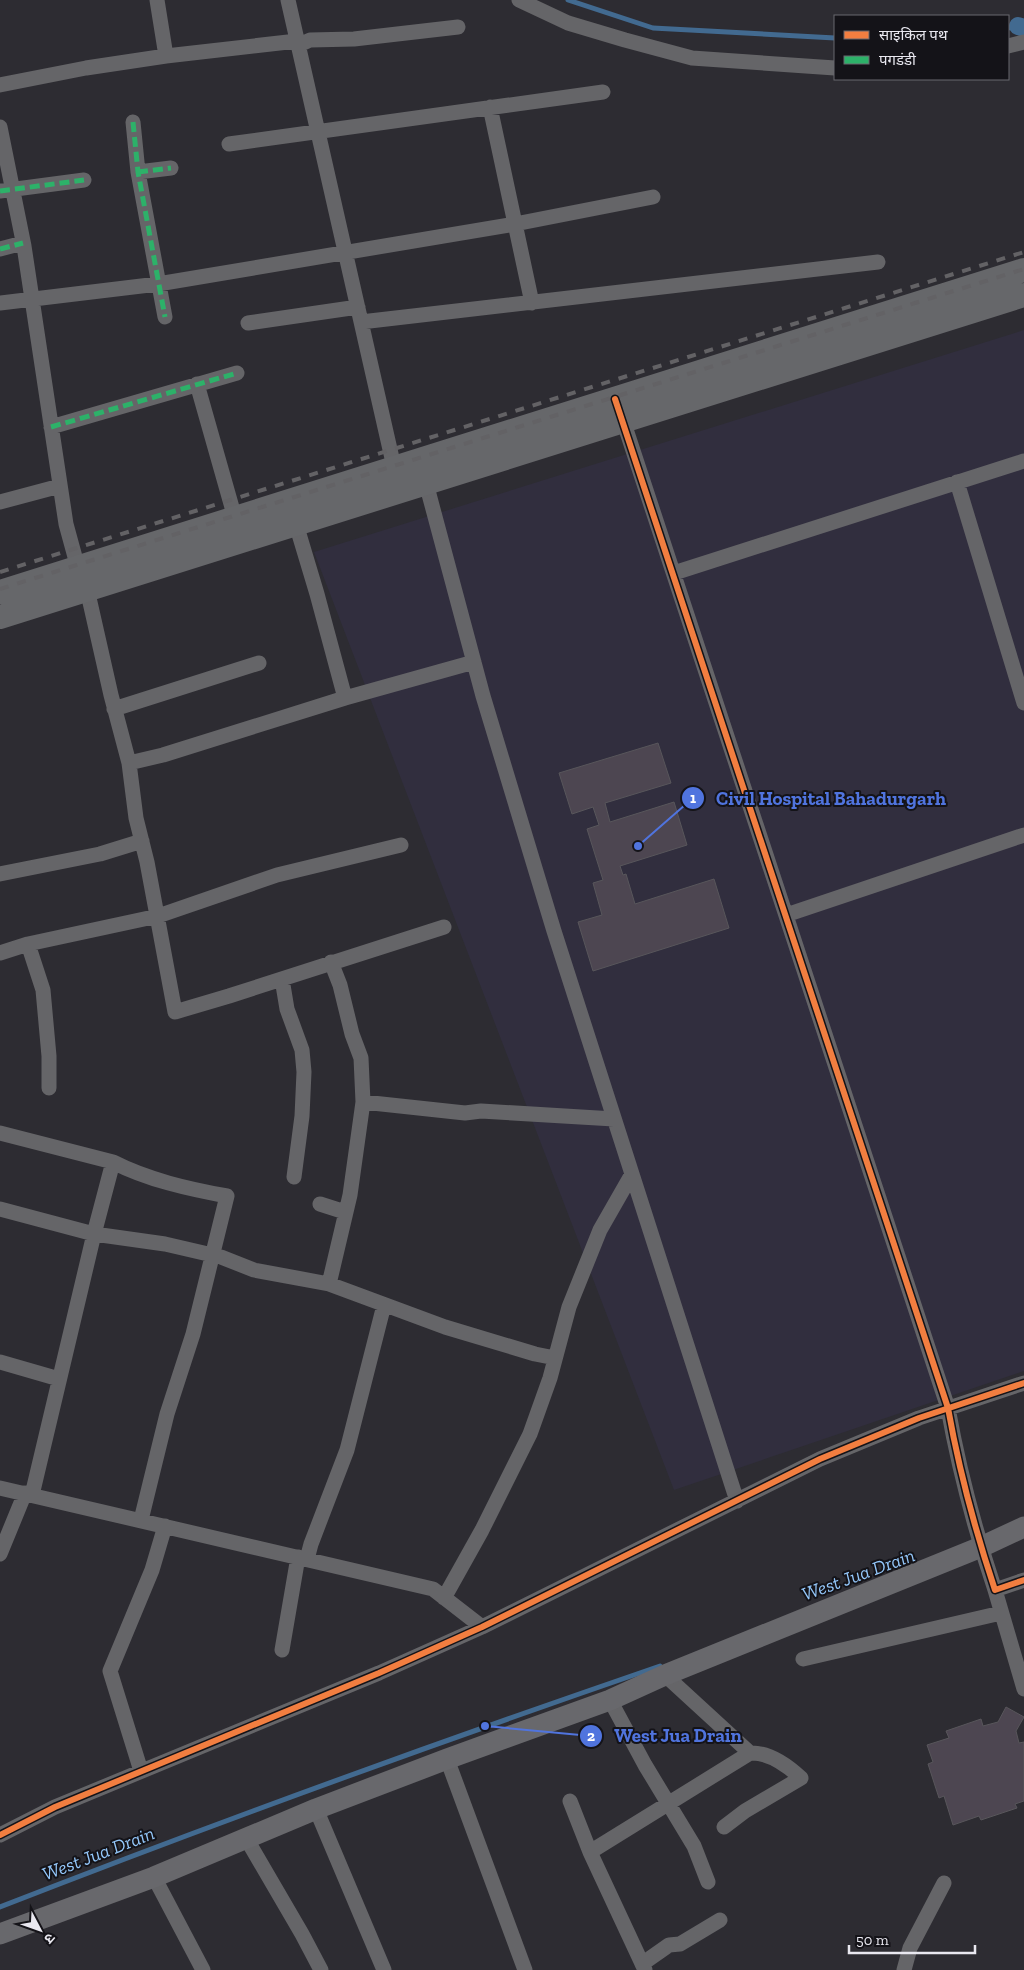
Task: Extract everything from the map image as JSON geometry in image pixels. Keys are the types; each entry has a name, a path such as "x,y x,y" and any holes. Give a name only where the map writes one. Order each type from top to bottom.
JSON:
{"main road":[{"path":"0,592 1024,270"},
{"path":"0,617 1024,295"},
{"path":"0,1934 154,1877 316,1809 610,1700 665,1675 981,1548 1024,1527"}],"street":[{"path":"157,0 166,56"},
{"path":"288,0 394,467"},
{"path":"519,0 568,23 692,58 834,68"},
{"path":"0,85 86,68 166,56 298,43 310,40 354,39 458,27"},
{"path":"1009,46 1024,42"},
{"path":"229,144 318,130 603,92"},
{"path":"490,107 532,303"},
{"path":"133,122 138,172 165,317"},
{"path":"0,127 6,190 23,243 66,524 78,568 87,590 114,709 129,763 136,818 158,916 175,1012 331,962 365,954 444,927"},
{"path":"138,172 171,168"},
{"path":"6,190 84,180"},
{"path":"0,303 158,284 515,224 653,197"},
{"path":"0,249 23,243"},
{"path":"361,322 878,262"},
{"path":"248,324 358,307"},
{"path":"51,427 237,373"},
{"path":"197,384 235,518"},
{"path":"615,399 948,1408 958,1462 981,1548 1024,1689"},
{"path":"674,573 1024,461"},
{"path":"958,482 1024,703"},
{"path":"426,483 474,662 554,931 737,1501"},
{"path":"0,502 60,486"},
{"path":"296,524 318,594 345,698"},
{"path":"129,763 163,755 345,698 474,662"},
{"path":"114,709 259,663"},
{"path":"786,915 1024,835"},
{"path":"0,874 100,854 142,840"},
{"path":"0,953 28,944 158,916 277,875 401,845"},
{"path":"28,944 43,990 49,1056 49,1088"},
{"path":"328,1284 350,1195 363,1102 361,1058 352,1034 340,985 331,962"},
{"path":"282,979 287,1009 302,1050 304,1072 302,1116 294,1178"},
{"path":"363,1102 465,1113 481,1111 614,1119"},
{"path":"0,1132 113,1162 129,1170 161,1180 227,1196 193,1334 167,1414 140,1520"},
{"path":"0,1554 28,1494 59,1379 113,1162"},
{"path":"444,1598 482,1530 530,1434 555,1358 569,1307 600,1230 632,1174"},
{"path":"320,1204 345,1212"},
{"path":"0,1209 94,1234 165,1244 214,1255 254,1270 328,1284 481,1338 555,1358"},
{"path":"282,1650 303,1558 311,1544 347,1450 384,1305"},
{"path":"0,1362 59,1379"},
{"path":"0,1835 55,1807 379,1673 482,1628 820,1458 918,1418 1024,1383"},
{"path":"0,1488 433,1589 482,1628"},
{"path":"141,1771 110,1671 152,1570 165,1526"},
{"path":"995,1590 1024,1580"},
{"path":"803,1659 1001,1613"},
{"path":"665,1675 750,1753"},
{"path":"610,1700 645,1765 694,1846 708,1882"},
{"path":"590,1852 750,1753 761,1752 791,1769 801,1778 745,1811 724,1827"},
{"path":"447,1759 525,1970"},
{"path":"570,1801 590,1852 644,1967 669,1945 680,1944 720,1920"},
{"path":"316,1809 384,1970"},
{"path":"246,1838 321,1970"},
{"path":"154,1877 203,1970"},
{"path":"904,1970 910,1948 944,1883"}],"shaded area":[{"path":"1024,330 1024,1371 674,1490 314,552"}],"building":[{"path":"658,743 671,783 605,803 610,822 674,802 687,845 620,866 623,875 626,874 635,904 714,879 729,928 593,971 578,922 602,915 593,883 603,880 587,829 599,825 593,807 572,814 559,773"},
{"path":"1006,1707 1024,1717 1016,1731 1019,1743 1024,1742 1024,1801 1015,1804 1017,1808 981,1820 979,1816 953,1825 944,1796 939,1798 928,1764 933,1762 927,1745 949,1738 946,1731 981,1719 983,1726 998,1722"}],"waterway":[{"path":"568,0 653,28 834,38"},
{"path":"1009,28 1018,26"},
{"path":"1018,26 1024,28"},
{"name":"West Jua Drain","path":"0,1907 329,1783 660,1666"}],"railway":[{"path":"0,572 1024,252"},
{"path":"0,589 1024,269"}],"marked path":[{"path":"133,122 138,172 165,317"},
{"path":"138,172 171,168"},
{"path":"0,191 84,180"},
{"path":"0,249 23,243"},
{"path":"51,427 237,373"}],"cycle path":[{"path":"615,399 948,1408 968,1500 995,1590 1024,1580"},
{"path":"0,1835 55,1807 379,1673 482,1627 820,1459 919,1418 1024,1383"}],"place":[{"name":"Civil Hospital Bahadurgarh","path":"638,846"},
{"name":"West Jua Drain","path":"485,1726"}]}
